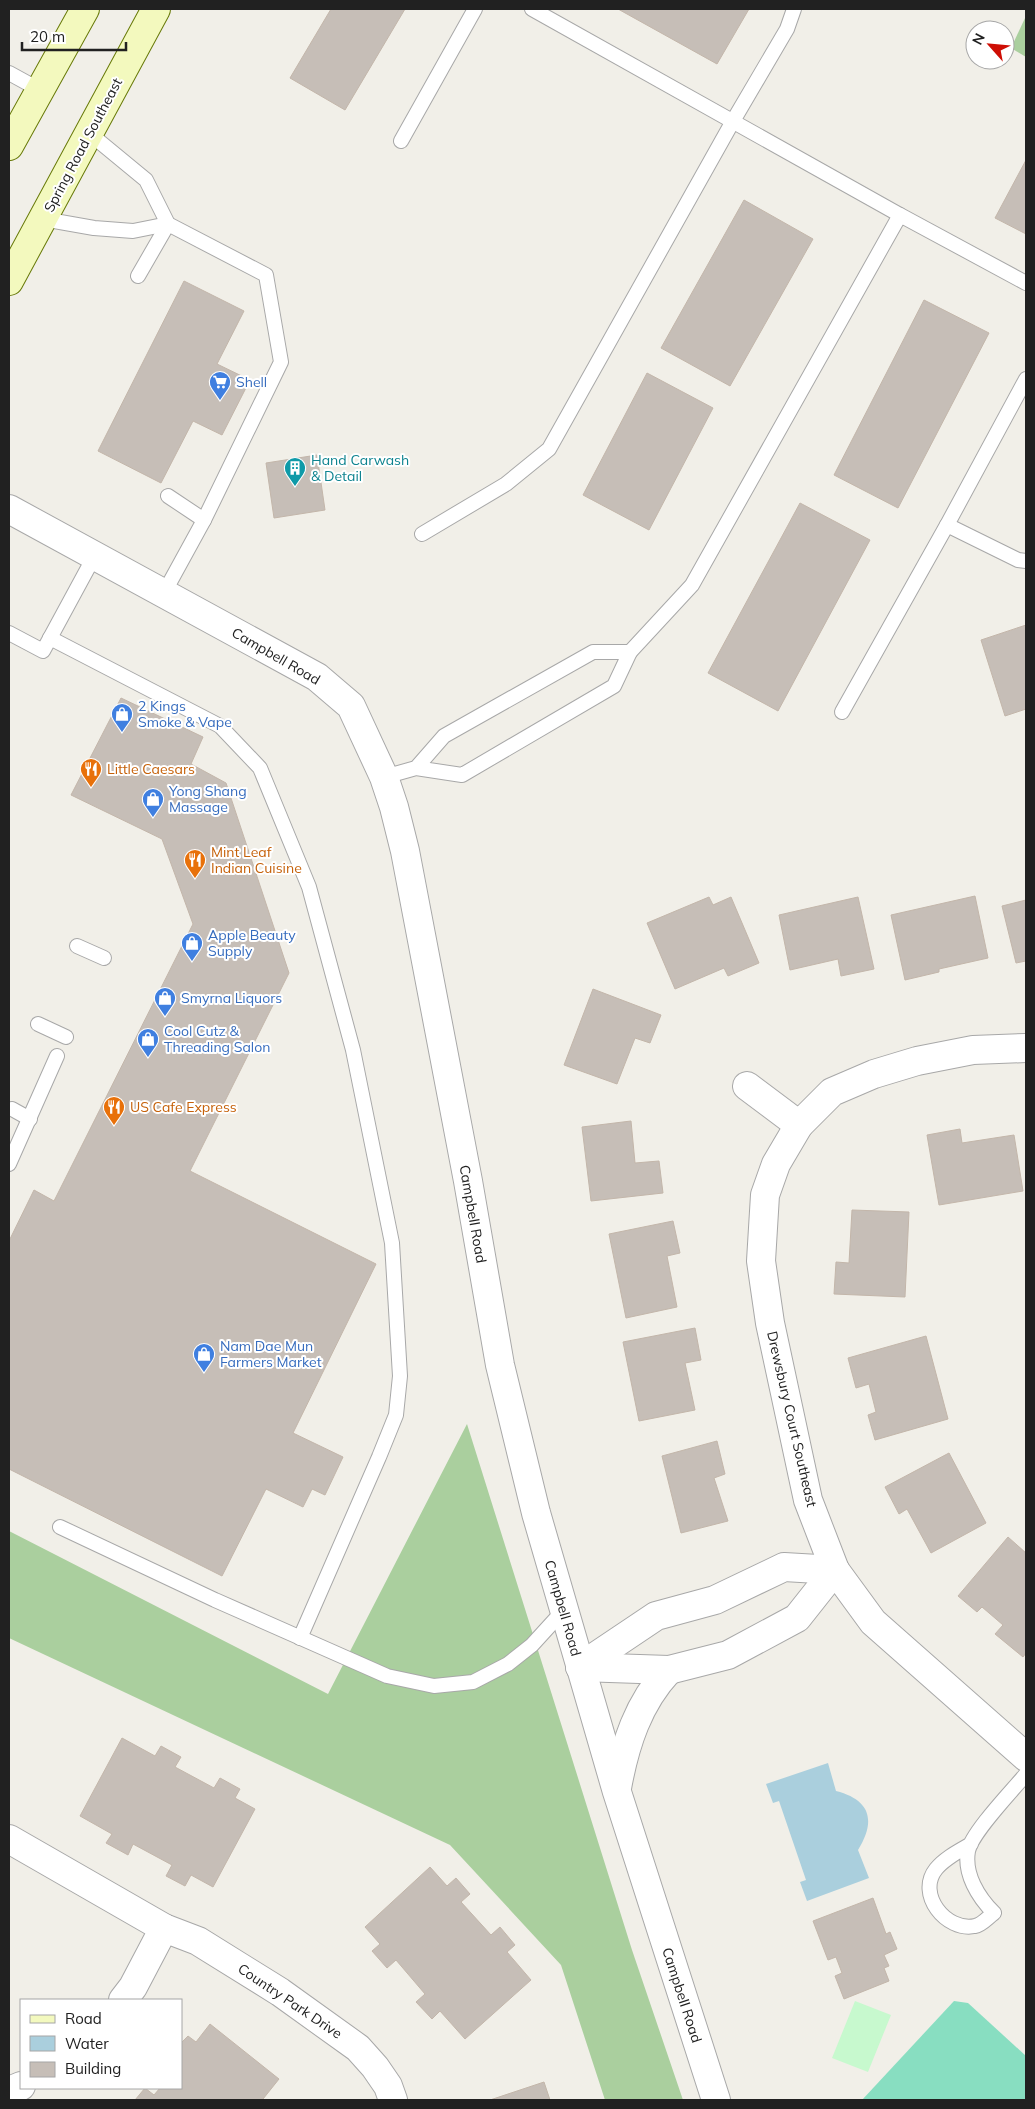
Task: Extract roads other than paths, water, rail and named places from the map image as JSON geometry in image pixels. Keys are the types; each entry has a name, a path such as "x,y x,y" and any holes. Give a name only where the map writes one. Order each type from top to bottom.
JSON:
{"main road":[{"path":"9,146 85,9"},
{"name":"Spring Road Southeast","path":"9,281 156,9"}],"street":[{"name":"Campbell Road","path":"9,509 317,677 351,706 384,777 405,851 468,1181 500,1365 536,1513 617,1792 716,2100"},
{"name":"Drewsbury Court Southeast","path":"1026,1048 973,1050 917,1061 874,1074 832,1092 799,1125 776,1164 765,1195 761,1261 770,1323 808,1500 835,1570 872,1622 1026,1757"},
{"path":"747,1086 799,1125"},
{"path":"580,1667 656,1616 715,1600 784,1567 835,1570"},
{"path":"580,1667 669,1670 728,1654 798,1618 835,1570"},
{"path":"617,1792 626,1746 636,1721 646,1700 669,1670"},
{"name":"Country Park Drive","path":"9,1839 164,1928 198,1941 261,1980 358,2048 375,2067 388,2086 393,2100"},
{"path":"124,1999 133,1986 164,1928"}],"lane":[{"path":"401,141 475,9"},
{"path":"532,9 900,215 1026,283"},
{"path":"422,534 506,484 549,448 733,121 787,29 794,9"},
{"path":"9,72 40,90"},
{"path":"89,133 146,180 168,224 266,274 281,362 204,520 164,592"},
{"path":"384,777 416,768 462,775 614,686 630,652 692,585 900,215"},
{"path":"43,219 94,228 133,231 168,224"},
{"path":"138,276 168,224"},
{"path":"842,712 1026,379"},
{"path":"168,496 204,520"},
{"path":"947,525 1018,560 1026,562"},
{"path":"9,633 43,651 95,555"},
{"path":"50,638 220,726 260,768 310,887 353,1050 392,1243 400,1376 396,1415 300,1638"},
{"path":"416,768 444,736 592,652 630,652"},
{"path":"77,946 104,958"},
{"path":"38,1024 66,1037"},
{"path":"9,1164 57,1056"},
{"path":"12,1109 30,1119"},
{"path":"60,1527 387,1676 434,1686 473,1682 508,1664 532,1644 563,1610"},
{"path":"970,1844 968,1861 972,1881 980,1898 994,1913 974,1926 955,1923 942,1916 933,1904 930,1882 936,1869 970,1844 1026,1774"}],"water":[{"path":"828,1763 836,1791 857,1800 867,1813 867,1830 858,1850 869,1878 807,1901 800,1882 806,1880 779,1801 773,1803 766,1784"}],"place":[{"name":"Shell","path":"220,401"},
{"name":"Hand Carwash & Detail","path":"295,487"},
{"name":"2 Kings Smoke & Vape","path":"122,733"},
{"name":"Little Caesars","path":"91,788"},
{"name":"Yong Shang Massage","path":"153,818"},
{"name":"Mint Leaf Indian Cuisine","path":"195,879"},
{"name":"Apple Beauty Supply","path":"192,962"},
{"name":"Smyrna Liquors","path":"165,1017"},
{"name":"Cool Cutz & Threading Salon","path":"148,1058"},
{"name":"US Cafe Express","path":"114,1126"},
{"name":"Nam Dae Mun Farmers Market","path":"204,1373"}]}
